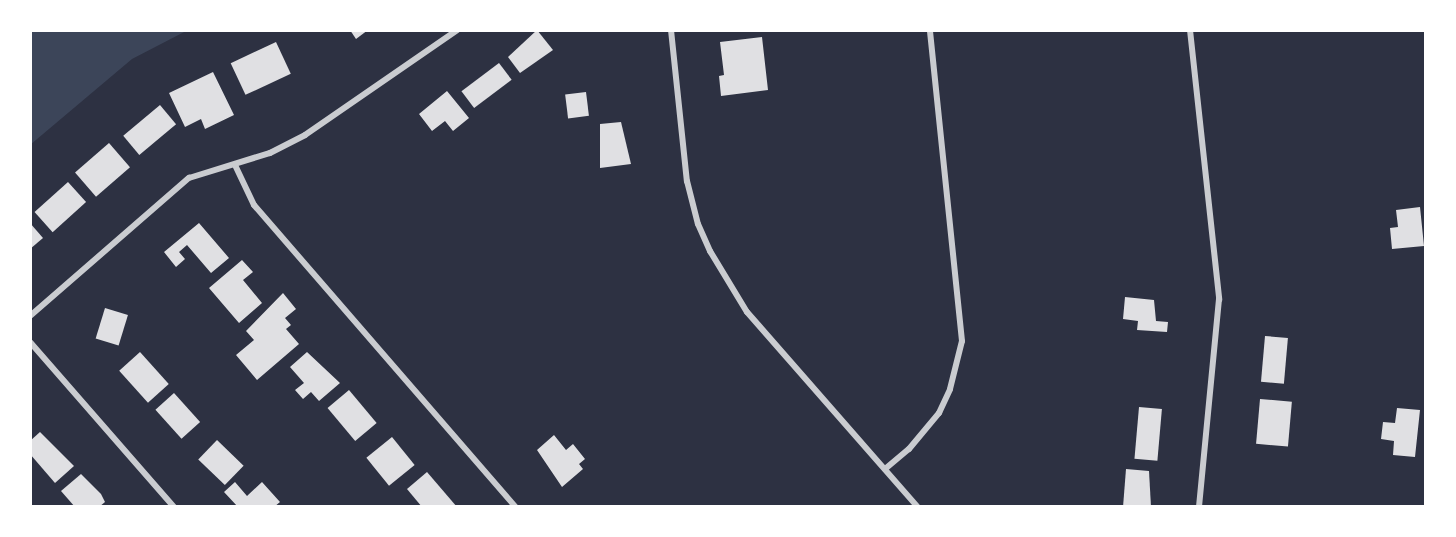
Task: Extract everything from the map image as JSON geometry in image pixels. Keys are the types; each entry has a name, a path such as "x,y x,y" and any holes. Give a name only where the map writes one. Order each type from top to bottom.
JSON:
{"street":[{"path":"30,316 189,178 235,165 305,135 457,30"},
{"path":"671,30 687,181 698,224 710,251 747,312 918,507"},
{"path":"885,469 909,449 939,413 950,389 962,341 930,30"},
{"path":"1190,30 1219,299 1199,507"},
{"path":"235,165 254,206 516,507"},
{"path":"30,342 174,507"}],"shaded area":[{"path":"30,30 188,30 132,59 30,145"}],"building":[{"path":"350,30 368,30 356,39"},
{"path":"537,30 553,50 520,73 508,57"},
{"path":"762,37 768,90 721,96 719,76 724,75 720,42"},
{"path":"276,42 291,74 245,95 231,63"},
{"path":"499,63 512,80 474,108 461,91"},
{"path":"213,72 234,115 205,129 201,119 185,127 169,93"},
{"path":"447,91 469,118 453,131 445,121 432,131 419,114"},
{"path":"586,92 589,116 568,118 565,95"},
{"path":"160,105 176,124 139,155 123,136"},
{"path":"621,122 631,164 600,168 600,124"},
{"path":"109,143 130,167 96,197 75,173"},
{"path":"68,182 86,202 53,232 35,212"},
{"path":"1420,207 1424,246 1392,249 1390,228 1398,227 1396,210"},
{"path":"30,223 43,238 30,249"},
{"path":"199,223 229,258 211,273 187,245 179,252 185,259 176,267 164,252"},
{"path":"242,260 253,272 243,280 262,303 239,323 209,288"},
{"path":"283,293 296,309 285,318 291,325 286,329 299,344 257,380 236,355 254,340 246,331"},
{"path":"1125,297 1154,300 1156,321 1168,322 1167,332 1137,330 1138,321 1123,319"},
{"path":"105,308 128,315 119,346 96,339"},
{"path":"1265,336 1288,338 1284,384 1261,382"},
{"path":"140,352 169,384 148,403 119,371"},
{"path":"307,352 340,383 319,401 311,392 303,399 295,390 304,383 290,367"},
{"path":"349,390 377,423 355,441 328,408"},
{"path":"174,393 200,422 182,439 155,410"},
{"path":"1260,399 1292,402 1288,447 1256,444"},
{"path":"1139,407 1162,409 1157,461 1134,459"},
{"path":"1397,408 1420,410 1415,457 1393,455 1394,441 1381,439 1383,422 1395,423"},
{"path":"40,432 74,466 55,483 30,454 30,441"},
{"path":"554,435 566,450 573,444 585,459 579,464 583,469 562,487 537,450"},
{"path":"392,437 415,465 389,486 366,458"},
{"path":"217,440 244,466 225,485 198,459"},
{"path":"1126,469 1149,471 1151,507 1123,507"},
{"path":"427,472 457,507 422,507 407,489"},
{"path":"81,474 101,494 105,502 99,507 75,507 61,491"},
{"path":"235,482 247,496 262,482 280,502 274,507 238,507 224,492"}]}
